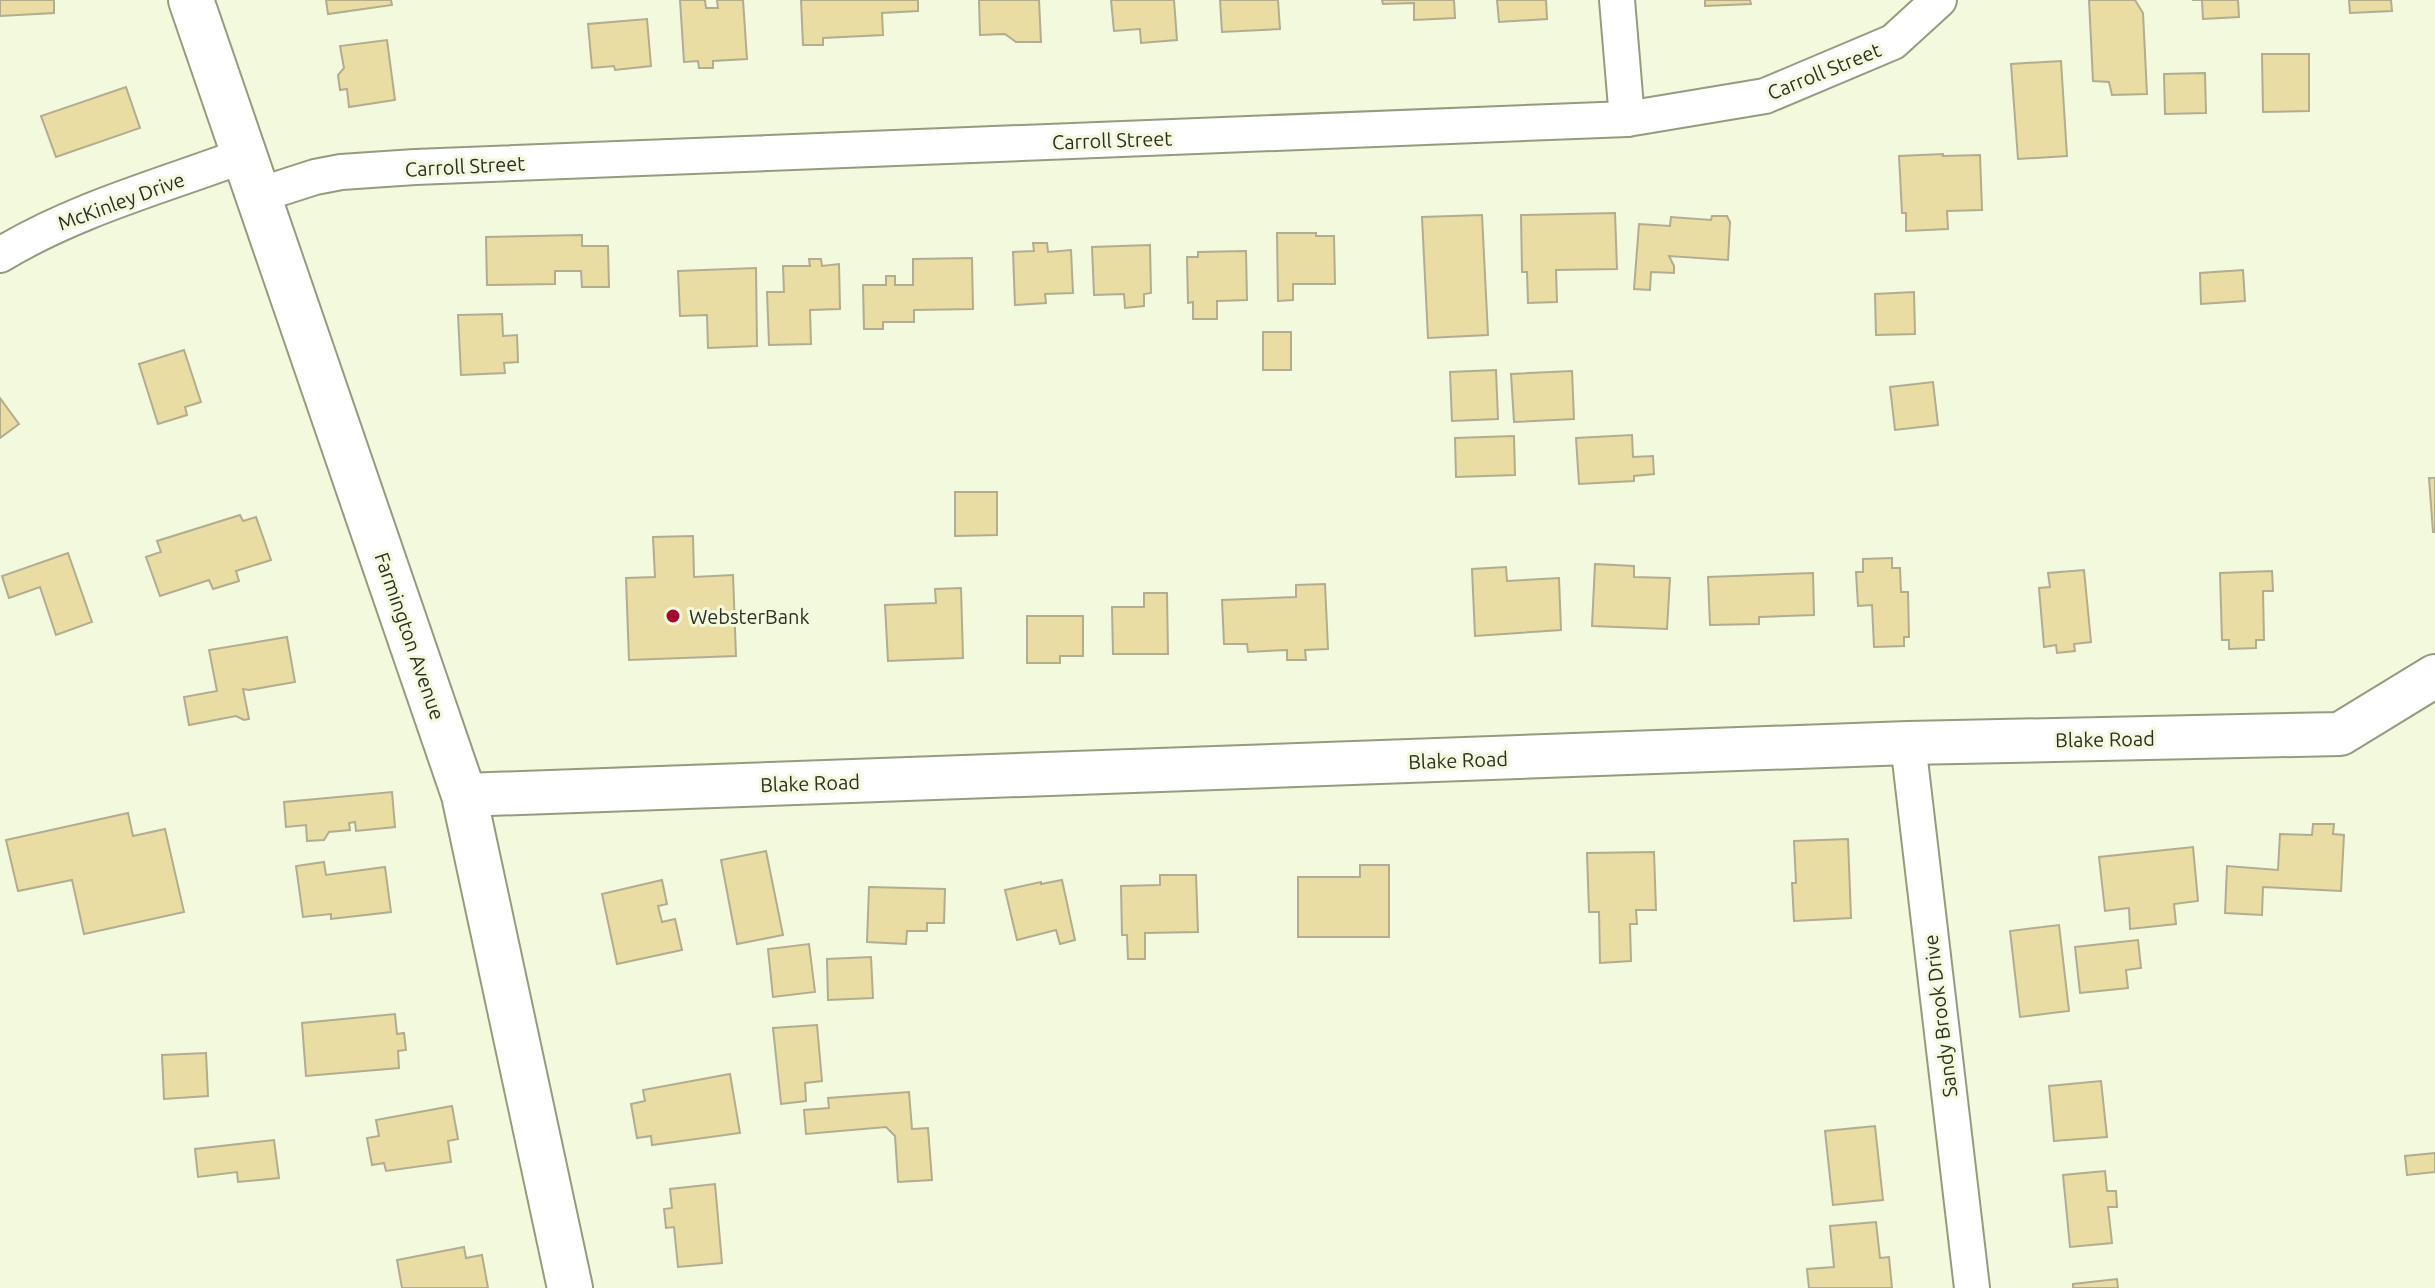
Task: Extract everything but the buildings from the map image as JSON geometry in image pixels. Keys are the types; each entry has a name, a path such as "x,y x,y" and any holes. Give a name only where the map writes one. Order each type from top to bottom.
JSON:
{"main road":[{"name":"Farmington Avenue","path":"191,0 464,795 570,1288"}],"street":[{"path":"1617,0 1627,119"},
{"name":"Carroll Street","path":"252,175 328,175 415,167 1627,119 1765,96 1893,42 1939,0"},
{"name":"McKinley Drive","path":"0,255 78,215 252,175"},
{"name":"Blake Road","path":"464,795 1908,743 2340,734 2435,676"},
{"name":"Sandy Brook Drive","path":"1908,743 1972,1288"}],"place":[{"name":"WebsterBank","path":"673,616"}]}
